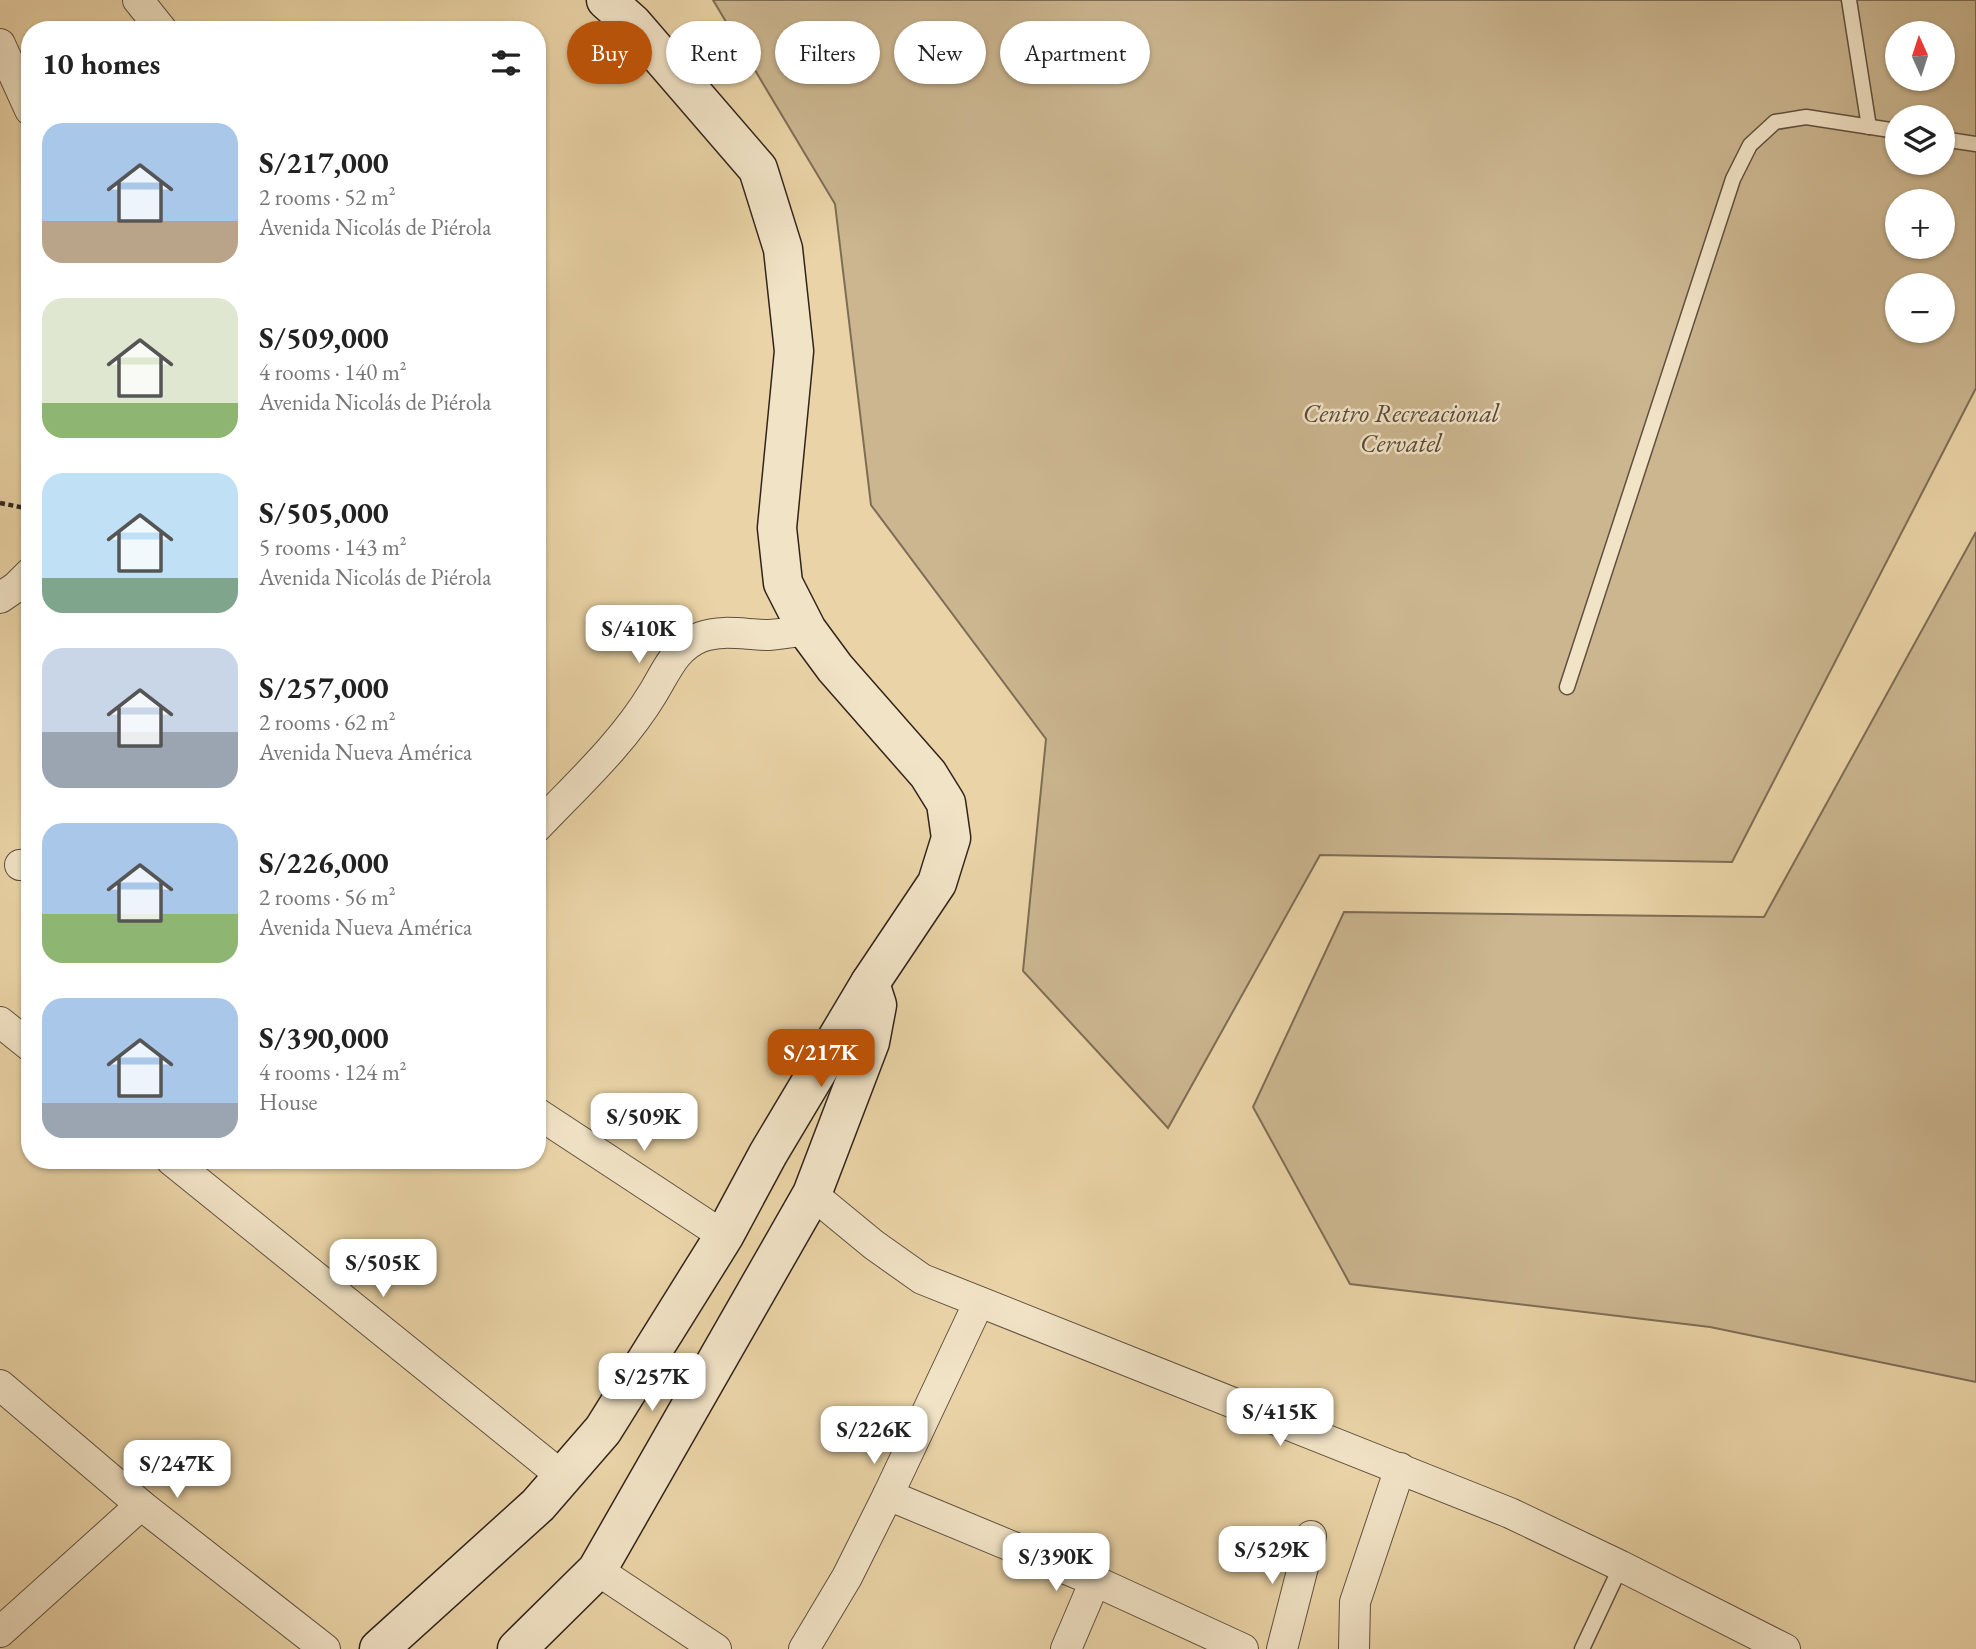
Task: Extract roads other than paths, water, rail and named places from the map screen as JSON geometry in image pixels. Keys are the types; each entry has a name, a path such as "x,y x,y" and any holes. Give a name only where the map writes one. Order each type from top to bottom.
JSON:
{"street":[{"path":"138,0 155,21"},
{"path":"379,1649 538,1505 603,1430 724,1236 768,1154 870,983 937,883 951,838 946,803 928,774 835,668 807,630 783,583 777,528 794,351 783,249 758,169 632,23 606,0"},
{"path":"0,44 21,90"},
{"path":"0,598 21,582"},
{"path":"546,817 620,738 654,692 667,666 697,638 718,632 770,635 807,630"},
{"path":"517,1649 597,1570 812,1195 870,1042 877,1005 870,983"},
{"path":"0,1022 21,1039"},
{"path":"546,1119 724,1236"},
{"path":"182,1169 563,1477"},
{"path":"812,1195 874,1245 922,1279 1510,1513 1785,1649"},
{"path":"804,1649 847,1577 979,1302"},
{"path":"0,1385 141,1505 326,1649"},
{"path":"1354,1649 1355,1602 1400,1468"},
{"path":"888,1495 1095,1581 1243,1649"},
{"path":"0,1632 141,1505"},
{"path":"1282,1649 1311,1536"},
{"path":"597,1570 716,1649"},
{"path":"1066,1649 1095,1581"}],"lane":[{"path":"1849,0 1869,127"},
{"path":"1567,687 1729,192 1750,145 1775,122 1806,117 1885,129"},
{"path":"1955,141 1976,144"},
{"path":"1582,1649 1621,1566"}],"park label":[{"name":"Centro Recreacional Cervatel","path":"1401,428"}]}
